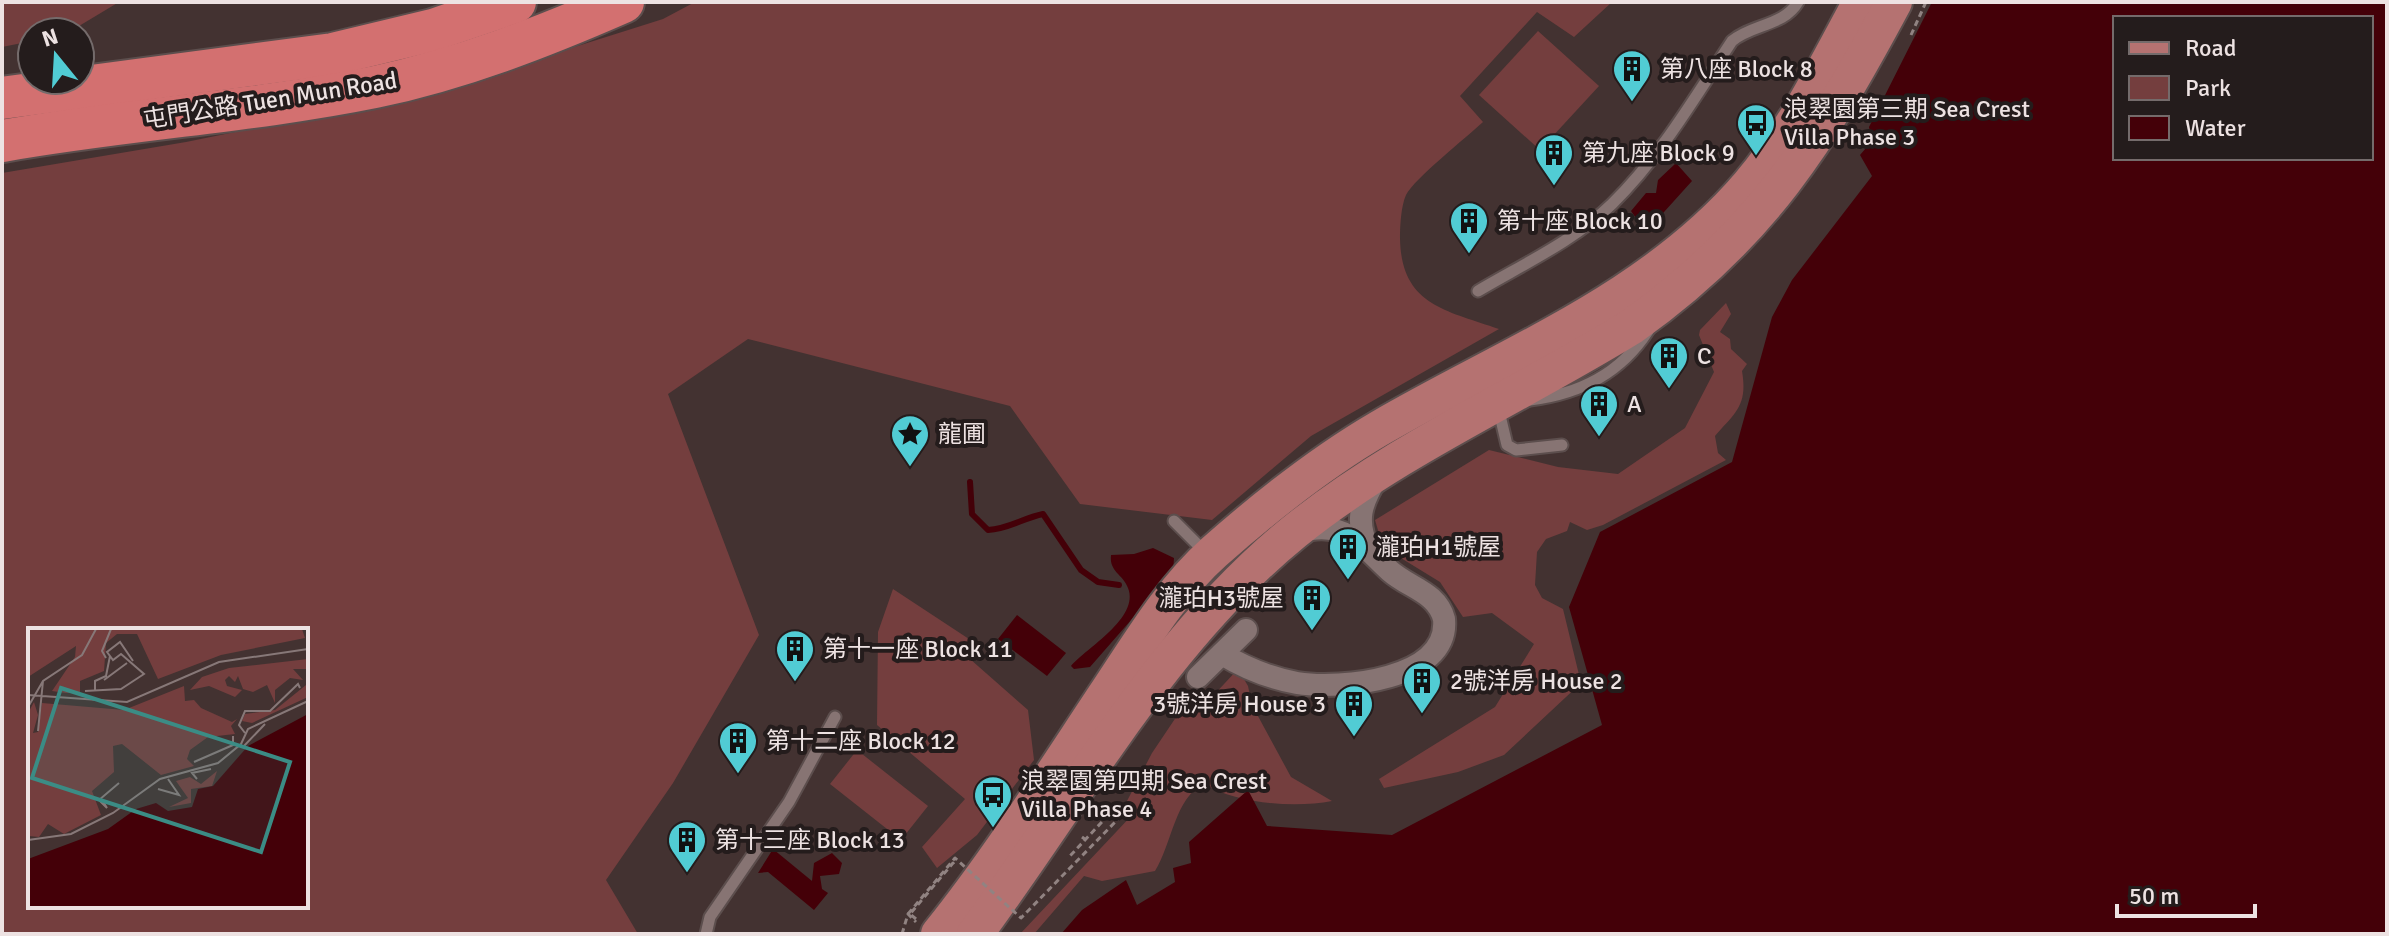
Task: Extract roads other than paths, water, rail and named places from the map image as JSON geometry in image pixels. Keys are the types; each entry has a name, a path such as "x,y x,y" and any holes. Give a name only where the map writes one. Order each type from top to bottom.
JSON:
{"highway":[{"name":"屯門公路 Tuen Mun Road","path":"96,85 333,54 433,30 515,2"},
{"name":"屯門公路 Tuen Mun Road","path":"19,138 284,103 379,86 497,52 623,2"}],"main road":[{"path":"926,922 1012,836 1150,628 1210,556 1291,486 1379,429 1614,301 1667,263 1750,185 1805,103 1861,2"},
{"path":"975,934 1180,648 1237,585 1292,533 1382,469 1560,371 1665,303 1729,247 1776,196 1833,112 1894,2"}],"street":[{"path":"1222,654 1279,679 1325,685 1377,679 1431,656 1444,633 1439,607 1430,597 1390,572 1368,548 1361,533 1363,501 1382,469"},
{"path":"1292,533 1331,529 1368,548"},
{"path":"1198,677 1246,630"}],"lane":[{"path":"1478,291 1545,251 1610,206 1657,153 1732,41 1742,33 1784,17 1798,2"},
{"path":"1497,403 1507,445 1516,450 1562,445"},
{"path":"1174,521 1210,556"},
{"path":"706,934 710,917 789,802 835,717"}],"water":[{"path":"1932,2 2387,2 2387,934 1061,934 1082,910 1126,880 1137,905 1175,882 1173,868 1191,863 1189,842 1248,790 1267,826 1392,835 1602,725 1569,607 1600,532 1732,462 1772,317 1792,280 1872,176 1860,155 1872,141 1869,127"},
{"path":"1676,163 1692,181 1646,232 1631,211 1646,193 1656,193 1658,180"},
{"path":"1153,548 1174,558 1173,572 1090,667 1074,669 1071,666 1119,621 1130,599 1126,583 1112,565 1111,555 1134,554"},
{"path":"1017,615 1066,653 1047,676 998,639"},
{"path":"773,849 812,881 814,863 832,853 842,863 839,874 820,876 822,889 828,893 814,910 768,872 758,873"}],"waterway":[{"path":"970,482 972,514 988,530 1043,514 1081,570 1098,582 1119,585"}],"place":[{"name":"第八座 Block 8","path":"1632,103"},
{"name":"浪翠園第三期 Sea Crest Villa Phase 3","path":"1756,157"},
{"name":"第九座 Block 9","path":"1554,187"},
{"name":"第十座 Block 10","path":"1469,255"},
{"name":"C","path":"1669,390"},
{"name":"A","path":"1599,438"},
{"name":"龍圃","path":"910,468"},
{"name":"瀧珀H1號屋","path":"1348,581"},
{"name":"瀧珀H3號屋","path":"1312,632"},
{"name":"第十一座 Block 11","path":"795,683"},
{"name":"2號洋房 House 2","path":"1422,715"},
{"name":"3號洋房 House 3","path":"1354,738"},
{"name":"第十二座 Block 12","path":"738,775"},
{"name":"浪翠園第四期 Sea Crest Villa Phase 4","path":"993,829"},
{"name":"第十三座 Block 13","path":"687,874"}]}
